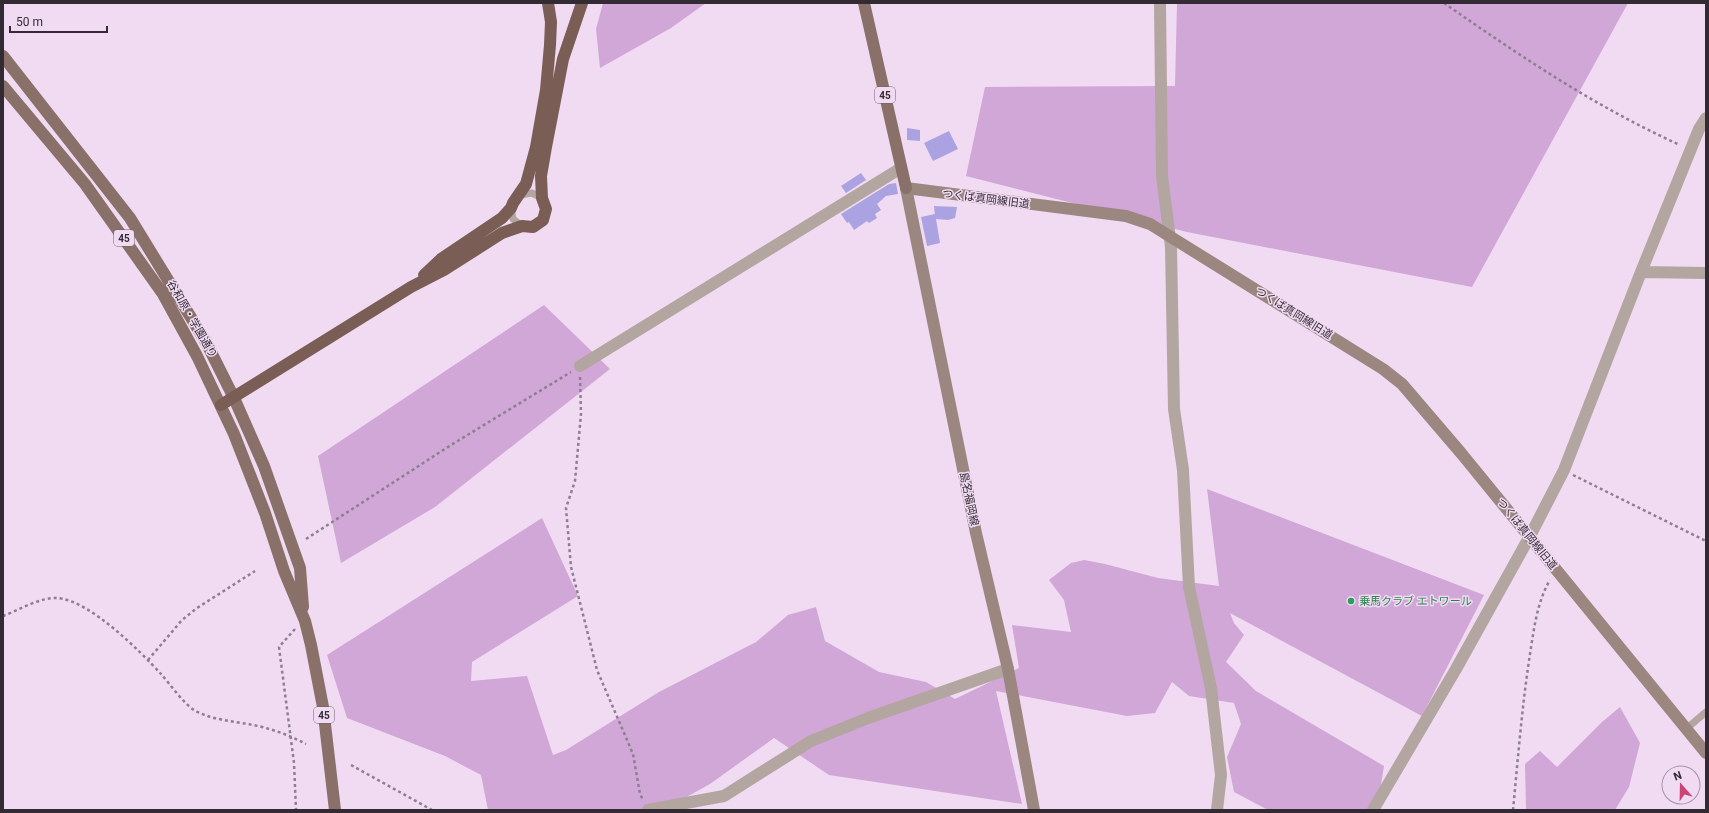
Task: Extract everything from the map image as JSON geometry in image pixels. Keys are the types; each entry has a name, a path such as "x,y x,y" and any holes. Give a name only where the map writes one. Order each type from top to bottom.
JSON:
{"highway":[{"path":"411,287 441,259 492,226 511,208 516,198 520,194 530,173 546,90 551,22 548,3"},
{"path":"221,405 411,287 444,270 502,233 522,226 533,227 543,220 546,209 542,198 541,176 563,59 582,3"}],"main road":[{"name":"45","path":"864,3 906,188"},
{"name":"谷和原・学園通り","path":"3,56 130,218 206,342 234,398 264,466 300,568 304,621"},
{"name":"谷和原・学園通り","path":"3,86 85,184 159,288 197,356 221,405 246,461 284,570 304,621 311,645 323,707 335,810"}],"street":[{"path":"1160,3 1162,176 1170,247 1173,308 1174,409 1183,470 1188,581 1211,688 1221,775 1217,810"},
{"path":"1373,810 1456,669 1530,536 1564,470 1640,272 1706,118"},
{"path":"580,366 901,168"},
{"name":"つくば真岡線旧道","path":"906,188 1126,216 1150,224 1390,374 1402,384 1530,536 1556,570 1706,753"},
{"name":"島名福岡線","path":"906,188 976,534 1008,669 1034,810"},
{"path":"1640,272 1706,272"},
{"path":"648,810 724,796 811,741 868,718 1008,669"}],"lane":[{"path":"520,194 532,193 542,198"},
{"path":"511,208 514,219 522,226"},
{"path":"1686,729 1706,712"}],"path":[{"path":"1444,3 1533,65 1610,111 1691,150"},
{"path":"306,539 451,445 580,366"},
{"path":"580,366 580,414 575,480 566,508 571,567 597,670 633,754 640,794 648,810"},
{"path":"1564,470 1706,541"},
{"path":"1513,810 1523,707 1533,633 1542,592 1556,570"},
{"path":"148,660 182,620 197,608 255,571"},
{"path":"3,616 45,600 57,598 71,601 85,607 148,660 192,709 209,717 258,726 289,736 306,744"},
{"path":"296,810 294,763 289,736 279,647 288,635 304,621"},
{"path":"351,765 432,810"}],"shaded area":[{"path":"603,3 706,3 671,28 600,68 596,29"},
{"path":"1177,3 1628,3 1472,287 1187,232 966,176 985,87 1175,86"},
{"path":"544,305 610,369 435,507 341,563 318,456"},
{"path":"1207,489 1484,595 1422,716 1230,613 1234,623 1244,635 1226,662 1256,691 1384,766 1377,810 1268,810 1234,792 1227,757 1241,724 1234,703 1189,696 1172,682 1155,713 1127,716 996,691 1022,804 829,775 774,738 710,784 663,810 488,810 481,775 445,756 347,718 327,655 542,518 578,596 472,662 471,681 527,676 553,755 566,750 659,692 756,642 788,615 816,607 825,641 879,672 926,682 955,699 1019,668 1012,625 1071,632 1064,600 1049,580 1071,563 1084,560 1158,578 1219,586"},
{"path":"1620,707 1640,743 1629,787 1615,810 1526,810 1525,764 1540,751 1557,767 1602,722"}],"building":[{"path":"907,128 920,130 920,141 907,140"},
{"path":"949,131 958,149 933,161 924,143"},
{"path":"861,173 866,180 846,193 841,186"},
{"path":"896,183 898,194 886,196 877,204 881,210 875,214 877,218 869,223 867,221 854,230 849,222 847,223 841,214 889,184"},
{"path":"934,206 957,207 955,218 948,220 936,219 940,243 927,246 921,217 935,214"}],"place":[{"name":"乗馬クラブ エトワール","path":"1351,601"}]}
